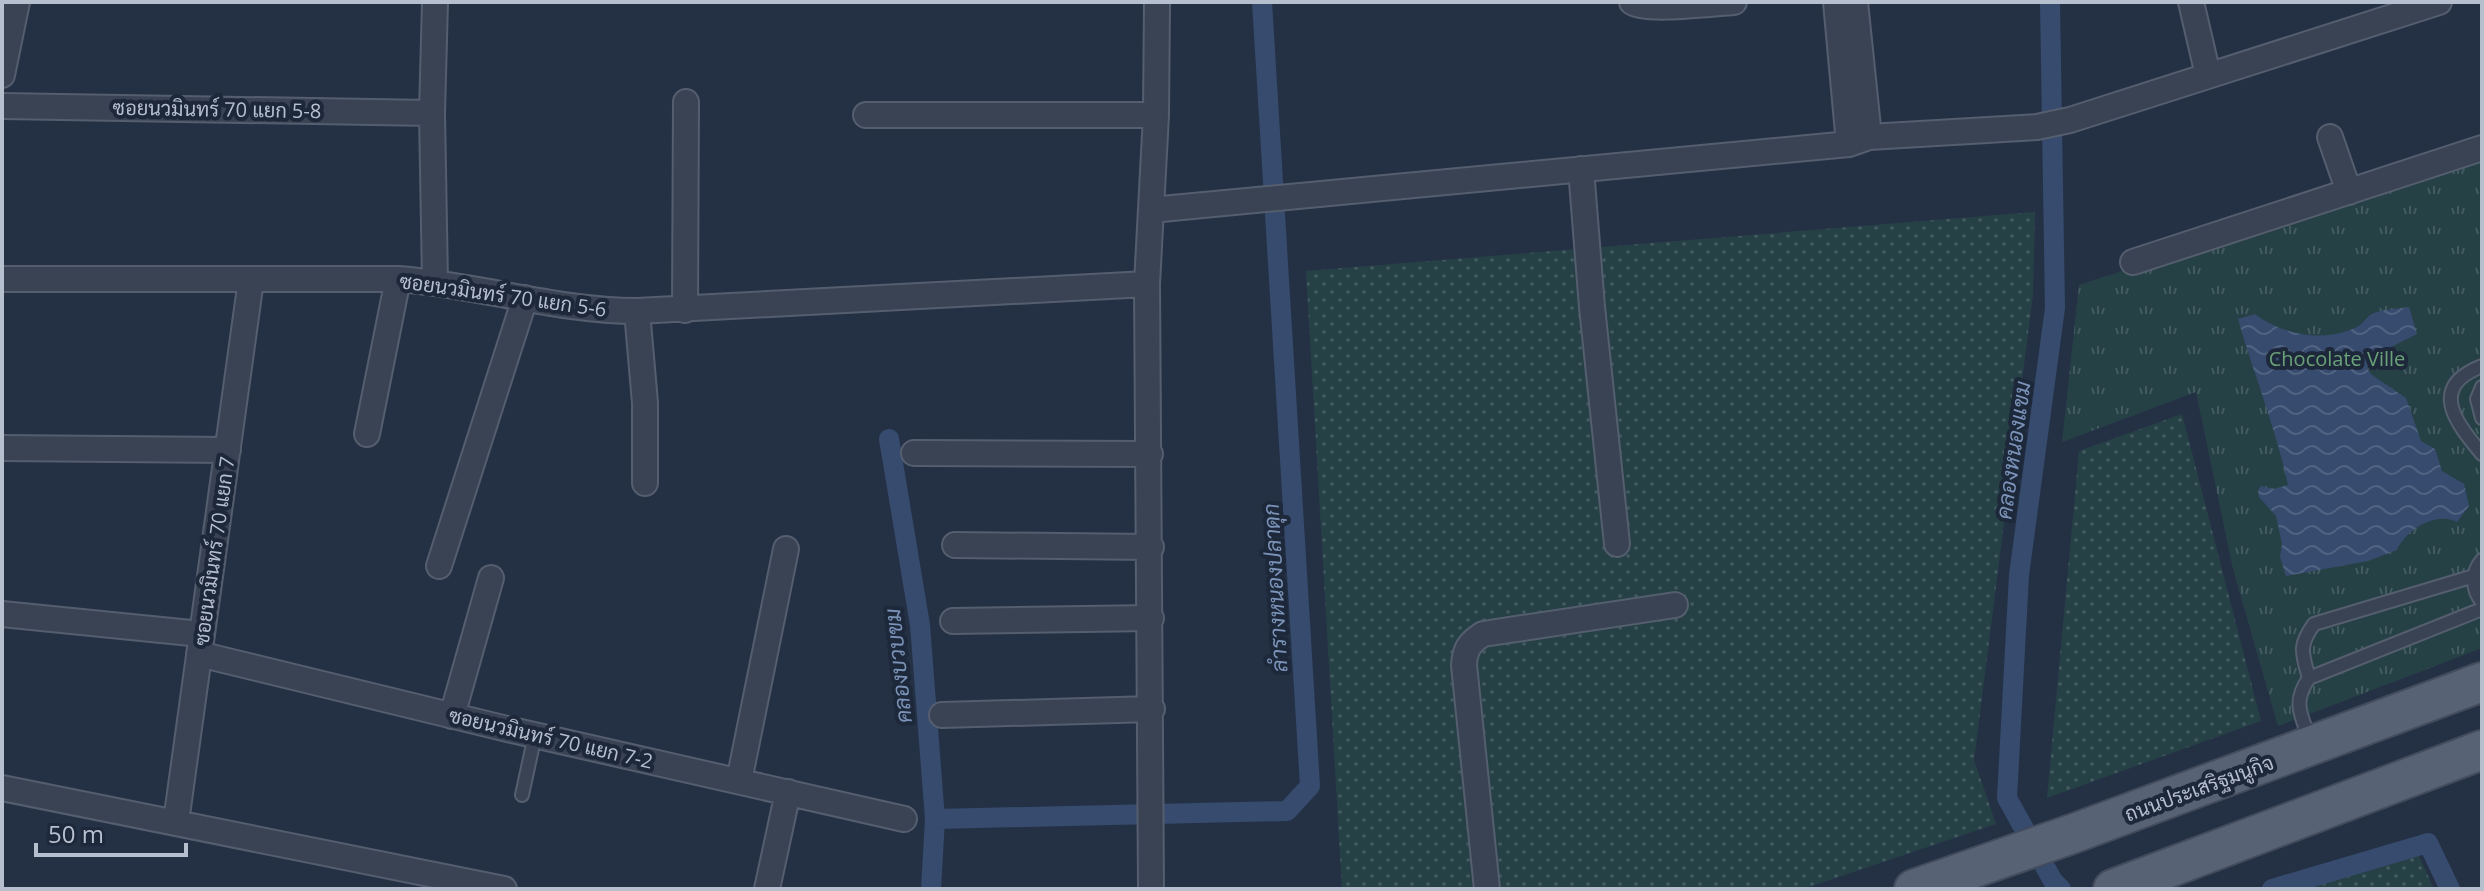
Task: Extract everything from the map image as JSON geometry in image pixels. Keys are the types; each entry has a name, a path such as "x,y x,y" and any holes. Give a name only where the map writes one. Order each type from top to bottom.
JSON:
{"main road":[{"name":"ถนนประเสริฐมนูกิจ","path":"1914,889 2072,834 2482,682"},
{"path":"2115,888 2482,750"}],"street":[{"path":"2,75 17,2"},
{"path":"435,2 432,113 435,282"},
{"path":"1151,889 1147,284 1156,115 1157,2"},
{"path":"1648,3 1672,7 1734,2"},
{"path":"1836,2 1859,140"},
{"path":"1855,2 1859,140"},
{"path":"2191,2 2208,75"},
{"path":"1151,210 1859,140 2037,127 2070,120 2439,2"},
{"path":"685,310 686,102"},
{"name":"ซอยนวมินทร์ 70 แยก 5-8","path":"2,106 432,113"},
{"path":"866,115 1156,115"},
{"path":"2330,137 2349,192"},
{"path":"2133,262 2482,148"},
{"path":"1581,169 1617,544"},
{"name":"ซอยนวมินทร์ 70 แยก 5-6","path":"2,279 398,279 435,282 596,311 685,310 1147,284"},
{"path":"367,434 398,279"},
{"name":"ซอยนวมินทร์ 70 แยก 7","path":"176,822 251,280"},
{"path":"439,566 525,298"},
{"path":"637,311 645,403 645,483"},
{"path":"2,448 228,450"},
{"path":"914,453 1150,454"},
{"path":"955,545 1151,547"},
{"path":"739,781 786,549"},
{"path":"452,716 491,578"},
{"path":"1487,889 1464,665 1470,642 1483,634 1675,605"},
{"name":"ซอยนวมินทร์ 70 แยก 7-2","path":"2,614 200,644 452,716 904,819"},
{"path":"953,621 1151,618"},
{"path":"942,715 1152,709"},
{"path":"2,788 504,889"},
{"path":"767,889 788,792"}],"lane":[{"path":"2482,366 2463,373 2453,386 2451,408 2462,430 2482,454"},
{"path":"2482,387 2477,399 2482,418"},
{"path":"2482,560 2474,576 2475,594 2482,602"},
{"path":"2309,678 2302,650 2304,638 2314,624 2474,576"},
{"path":"2312,746 2299,708 2299,692 2309,678 2482,609"},
{"path":"522,795 535,735"}],"green space":[{"name":"Chocolate Ville","path":"2482,154 2482,648 2278,726 2233,569 2196,392 2062,442 2079,285"},
{"path":"2035,212 2033,294 1974,760 1996,824 1803,889 1342,889 1306,271"},
{"path":"2182,414 2261,721 2047,798 2079,451"},
{"path":"2418,854 2434,889 2306,889"}],"water":[{"path":"2409,307 2417,334 2375,355 2367,368 2372,375 2406,398 2421,441 2435,449 2442,471 2464,484 2469,506 2457,522 2440,519 2422,524 2407,536 2397,550 2368,561 2286,576 2280,557 2282,544 2276,516 2259,497 2258,491 2261,486 2274,489 2288,485 2238,319 2255,314 2291,332 2331,335 2357,327 2376,312"}],"waterway":[{"name":"ลำรางหนองปลาดุก","path":"935,819 1287,811 1310,786 1262,2"},
{"name":"คลองหนองแขม","path":"2050,2 2055,308 2019,575 2007,798 2053,881 2061,889"},
{"name":"คลองบวบขม","path":"889,439 920,625 935,819 931,889"},
{"name":"คลองหนองแขม","path":"2272,889 2428,843 2450,889"}]}
